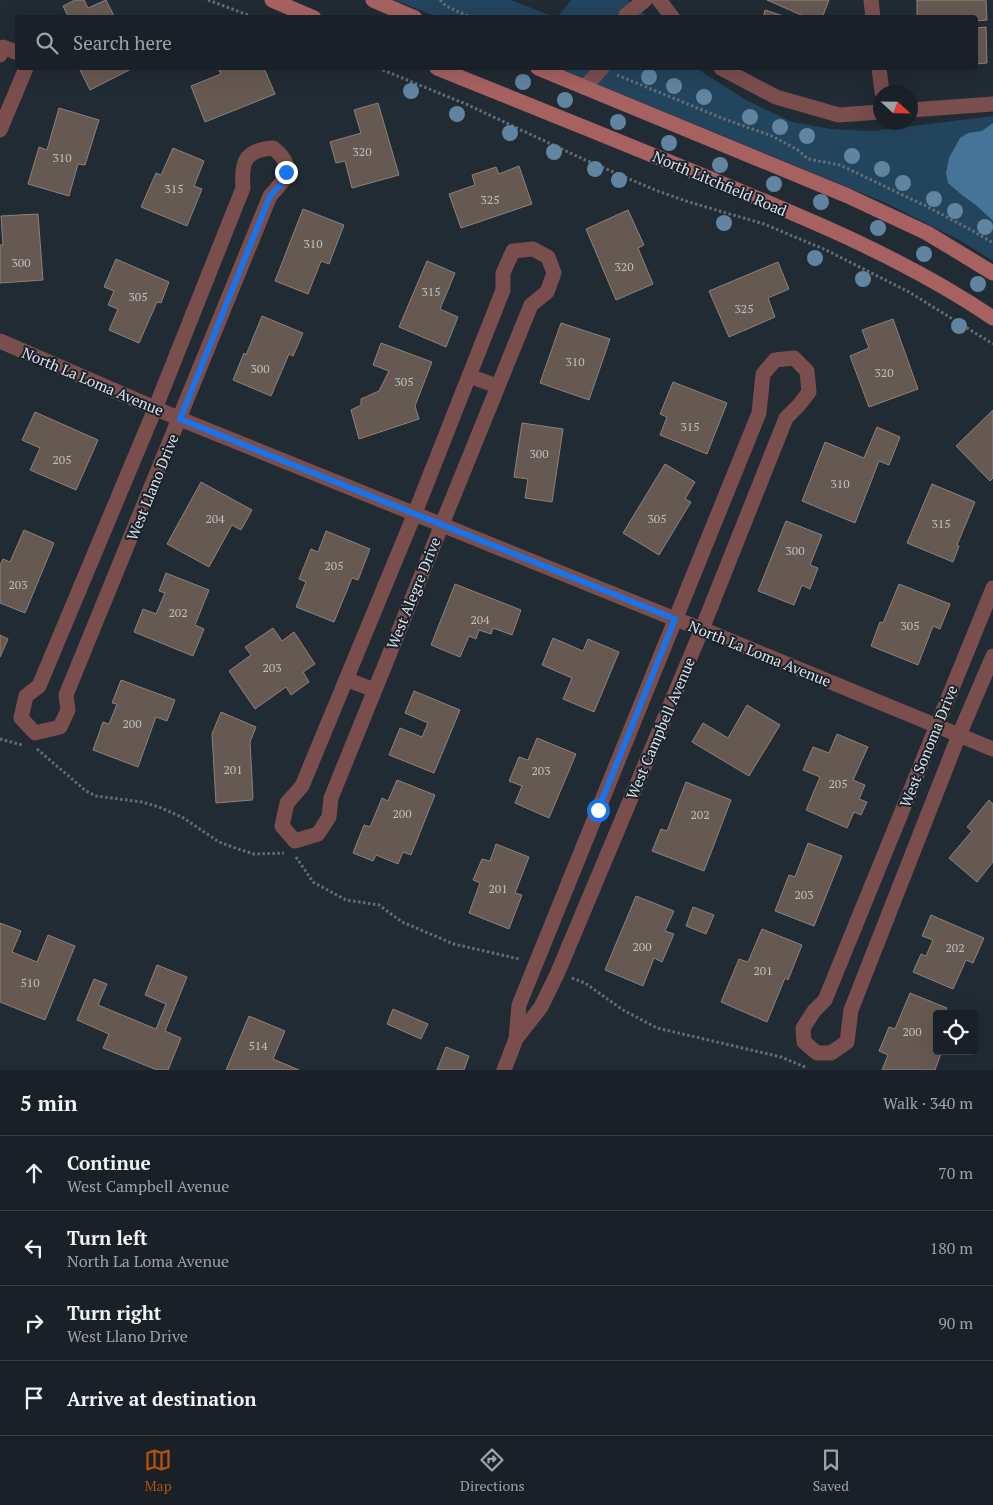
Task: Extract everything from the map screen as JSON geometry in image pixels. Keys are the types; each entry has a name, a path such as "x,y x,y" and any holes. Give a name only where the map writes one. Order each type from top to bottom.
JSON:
{"main road":[{"path":"272,0 307,15"},
{"path":"373,0 409,15"},
{"name":"North Litchfield Road","path":"442,70 847,237 920,273 993,318"},
{"path":"543,70 848,196 928,234 993,273"}],"street":[{"path":"626,15 645,0"},
{"path":"658,0 670,15"},
{"path":"872,0 873,15"},
{"path":"0,55 3,48 15,53"},
{"path":"0,130 25,70"},
{"path":"585,87 600,70"},
{"path":"725,70 776,97 839,115 873,113"},
{"path":"879,70 881,85"},
{"path":"918,109 993,104"},
{"name":"West Llano Drive","path":"272,148 282,155 286,162 286,172 283,182 270,196 237,279 66,695 68,710 60,727 35,733 21,718 26,696 39,686 155,408 243,188 242,170 250,154 260,149 272,148"},
{"name":"West Alegre Drive","path":"533,249 548,257 554,273 547,292 530,305 497,386 331,798 329,817 318,834 295,842 282,826 287,803 302,786 415,513 503,290 503,273 513,251 533,249"},
{"path":"211,269 237,279"},
{"name":"North La Loma Avenue","path":"0,341 180,419 675,619 702,628 993,749"},
{"name":"West Campbell Avenue","path":"504,1070 516,1039 519,1005 759,413 763,374 775,360 794,358 807,371 809,392 786,418 702,628 558,972 541,1007 516,1039"},
{"path":"469,376 497,386"},
{"path":"730,486 755,496"},
{"path":"86,574 112,584"},
{"name":"West Sonoma Drive","path":"992,595 936,726 825,1000 814,1011 803,1028 804,1042 817,1053 831,1053 847,1042 851,1010 959,735 993,656"},
{"path":"346,679 374,690"},
{"path":"598,810 621,821"},
{"path":"868,895 893,904"}],"path":[{"path":"208,0 248,15"},
{"path":"440,0 446,6 466,15"},
{"path":"383,70 468,105 583,159 655,190 764,224 826,250 909,292 993,344"},
{"path":"604,70 724,120 772,136 798,150 808,159 840,165 926,206 993,243"},
{"path":"35,733 37,750 86,791 96,796 142,802 159,807 182,817 218,842 254,854 287,854"}],"shaded area":[{"path":"394,0 511,0 549,15 432,15"},
{"path":"571,0 628,0 646,15 559,15"},
{"path":"563,70 699,70 746,100 792,122 831,129 872,131 918,130 918,125 993,116 993,261 961,241 886,203"},
{"path":"993,123 993,221 948,183 946,173 949,158 960,138 968,133 982,131"}],"building":[{"path":"75,0 84,0 88,8 106,0 114,15 68,15 63,6"},
{"path":"767,0 829,0 823,15 801,15"},
{"path":"917,0 986,0 987,20 978,21 978,15 917,15"},
{"path":"765,10 781,15 764,15"},
{"path":"986,27 987,63 978,64 978,28"},
{"path":"80,70 129,70 90,90"},
{"path":"219,70 265,70 275,94 205,122 191,86 221,74"},
{"path":"378,103 399,175 352,188 345,161 336,163 330,142 361,133 354,110"},
{"path":"59,108 99,120 85,165 78,164 69,196 28,184 39,147 47,150"},
{"path":"173,148 204,161 194,186 202,189 187,226 141,207 156,173 161,175"},
{"path":"519,166 532,204 461,228 449,194 475,185 472,175 496,167 499,174"},
{"path":"303,209 344,225 329,264 321,261 308,294 275,281"},
{"path":"628,210 644,245 638,248 653,284 616,300 586,229"},
{"path":"38,214 43,280 0,283 0,245 3,245 1,216"},
{"path":"116,259 169,282 161,303 157,302 139,343 109,330 118,309 108,305 114,291 104,287"},
{"path":"427,261 455,273 440,309 458,317 446,347 399,327"},
{"path":"778,262 789,289 768,298 775,317 729,337 709,291"},
{"path":"262,316 303,333 293,356 289,354 271,396 233,380 244,353 246,355"},
{"path":"893,319 918,389 869,407 850,356 869,348 862,330"},
{"path":"561,323 610,339 589,400 540,383"},
{"path":"381,343 432,362 415,406 419,419 359,439 351,410 361,405 361,399 379,391 389,371 373,365"},
{"path":"673,382 727,403 707,454 660,435 667,417 660,414"},
{"path":"993,410 993,478 990,481 956,446"},
{"path":"35,412 98,440 76,490 30,470 40,448 22,440"},
{"path":"522,423 563,429 552,502 525,498 528,479 514,477"},
{"path":"877,427 900,437 889,465 879,461 855,523 802,501 825,442 864,458"},
{"path":"665,464 695,482 685,499 691,502 659,555 623,533"},
{"path":"201,482 252,510 241,530 232,525 209,567 167,544"},
{"path":"932,484 975,502 957,545 959,546 953,562 907,543"},
{"path":"786,521 822,535 810,565 818,568 810,589 802,585 794,605 758,591"},
{"path":"24,530 54,543 25,613 0,603 0,565 3,559 10,562"},
{"path":"326,531 370,549 358,580 352,578 334,622 296,607 306,582 299,579 311,549 318,552"},
{"path":"166,573 209,590 195,625 204,629 193,656 134,632 143,609 156,614 165,593 159,591"},
{"path":"455,584 521,610 512,635 493,628 491,634 479,630 476,639 469,636 460,657 431,645"},
{"path":"899,584 950,604 940,629 933,626 918,665 871,646 880,622 883,623"},
{"path":"273,628 282,641 294,632 315,664 303,672 309,682 291,695 286,687 255,709 229,671 251,655 245,647"},
{"path":"0,635 8,639 0,657"},
{"path":"553,638 583,651 588,639 619,652 594,712 563,699 572,678 542,665"},
{"path":"121,680 175,700 167,721 156,717 138,767 93,750 103,722 109,724 117,704 112,703"},
{"path":"414,691 460,710 434,773 389,755 400,728 422,737 428,723 405,713"},
{"path":"747,705 780,725 749,776 692,742 703,723 728,738"},
{"path":"221,712 256,727 250,742 252,800 216,803 212,734"},
{"path":"837,734 868,747 853,780 865,785 859,799 867,802 861,815 854,812 847,828 806,810 820,777 803,770 813,747 829,753"},
{"path":"537,738 576,754 549,818 515,803 522,786 509,781 519,757 528,760"},
{"path":"397,780 435,795 411,855 403,852 398,864 376,855 373,861 353,853 364,825 370,827 382,798 388,801"},
{"path":"686,782 731,800 704,871 652,851 661,829 667,831"},
{"path":"989,800 993,804 993,862 977,882 949,858 972,831 967,827"},
{"path":"808,843 842,856 814,926 775,911 789,875 795,877"},
{"path":"496,844 529,857 515,893 522,895 509,929 469,913 480,883 473,880 482,859 490,861"},
{"path":"636,896 674,911 665,931 674,934 662,962 654,958 643,986 605,970"},
{"path":"693,907 714,915 706,934 686,926"},
{"path":"931,915 984,938 973,963 966,960 953,989 913,972 921,954 926,956 933,940 922,936"},
{"path":"0,923 21,931 12,952 37,962 48,935 75,946 45,1020 0,1002"},
{"path":"762,929 802,945 788,980 785,978 767,1022 721,1002 739,959 748,962"},
{"path":"157,965 187,977 165,1031 181,1038 168,1070 157,1070 103,1048 109,1034 77,1020 94,979 107,984 98,1005 156,1029 166,1004 145,995"},
{"path":"910,993 947,1008 946,1010 933,1010 933,1055 941,1055 935,1070 882,1070 888,1055 879,1051 889,1027 895,1029"},
{"path":"393,1009 428,1024 421,1039 387,1024"},
{"path":"249,1016 285,1031 273,1059 299,1070 226,1070"},
{"path":"446,1047 469,1056 464,1070 437,1070"}],"route":[{"path":"286,172 283,182 270,196 180,419 675,619 598,810"}]}
